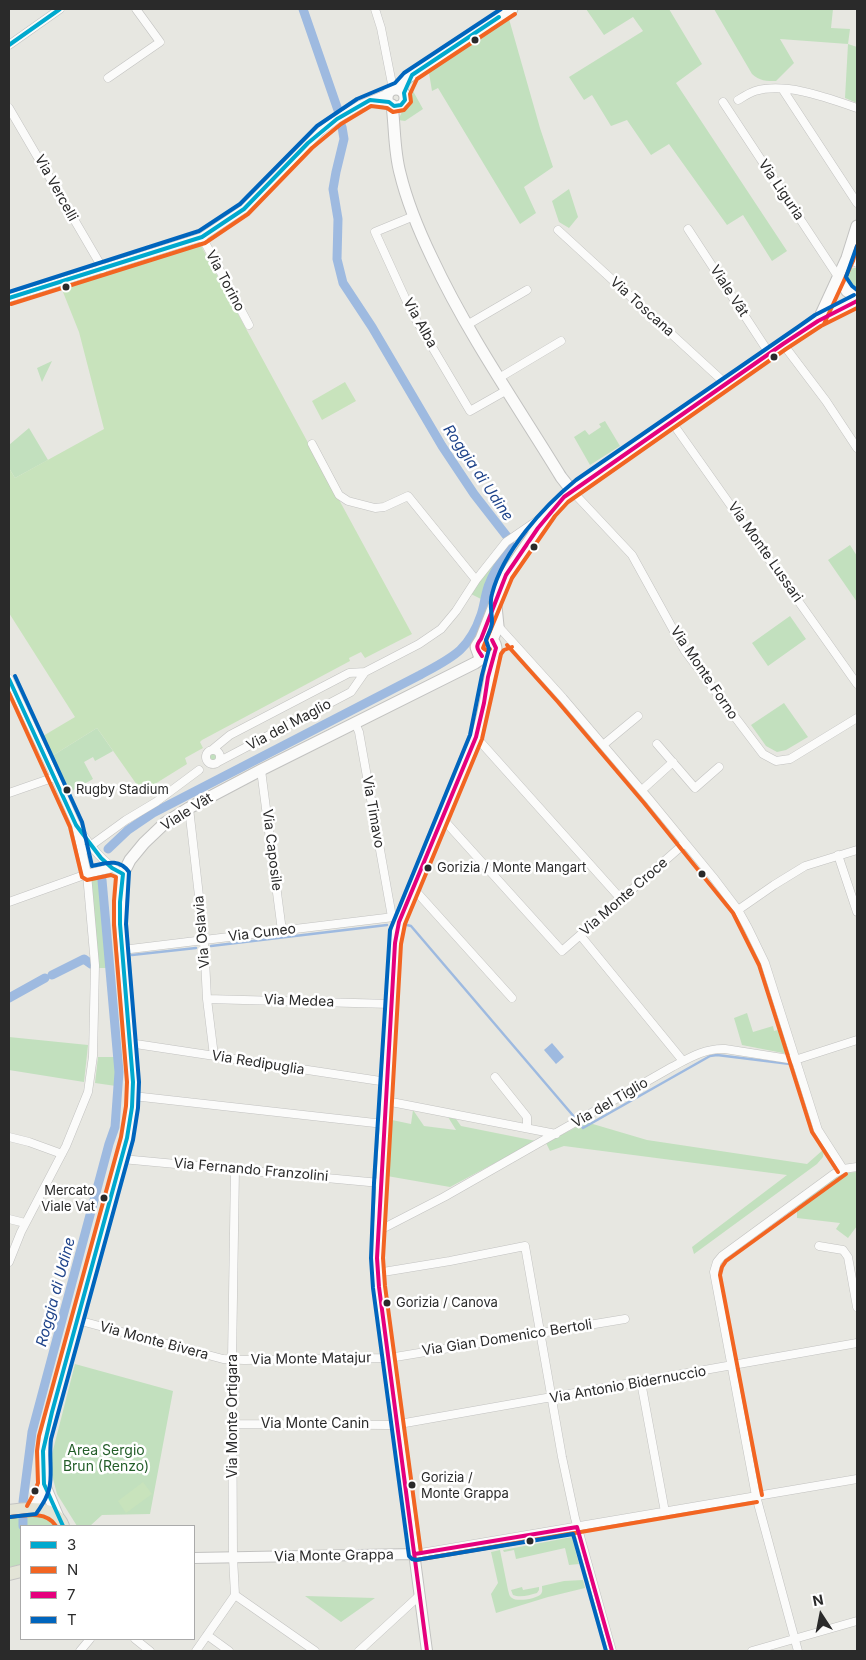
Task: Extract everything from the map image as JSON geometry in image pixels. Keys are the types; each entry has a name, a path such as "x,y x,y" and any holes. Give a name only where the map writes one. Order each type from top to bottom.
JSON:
{"main road":[{"path":"512,9 498,13 412,75 395,97 394,124 398,165 414,216 444,283 499,378 561,477 572,491"},
{"path":"818,321 839,278 852,261 857,226"},
{"name":"Via Liguria","path":"839,278 847,291 857,296"},
{"name":"Viale Vât","path":"487,649 496,602 506,575 550,512 572,491 783,344 818,321 857,301"},
{"name":"Viale Vât","path":"60,1522 44,1484 43,1451 122,1159 133,1096 122,950 120,902 123,874 130,860 144,843 165,823 189,808 448,677 487,649 498,626 496,602"},
{"name":"Viale Vât","path":"32,1509 39,1498 44,1484"},
{"path":"9,1512 32,1509 50,1512 60,1522"}],"street":[{"path":"9,45 60,9"},
{"path":"108,78 160,42 136,9"},
{"path":"375,9 381,28 395,97"},
{"path":"738,100 756,91 766,89 783,90 813,93 857,108"},
{"path":"783,90 857,203"},
{"name":"Via Torino","path":"9,298 202,237 244,209 321,131 349,111 370,100 395,97"},
{"name":"Via Liguria","path":"723,102 839,278"},
{"name":"Via Vercelli","path":"9,108 103,268"},
{"name":"Via Alba","path":"414,216 375,232 412,313 470,411 507,390"},
{"name":"Viale Vât","path":"688,228 769,354"},
{"name":"Via Toscana","path":"558,230 726,384"},
{"name":"Via Torino","path":"202,237 249,325"},
{"path":"467,325 527,290"},
{"path":"499,378 561,341"},
{"path":"783,344 826,401 857,448"},
{"name":"Via Monte Lussari","path":"671,421 857,684"},
{"path":"312,444 339,495 355,504 375,508 384,507 408,496 476,580"},
{"name":"Via Monte Forno","path":"572,491 632,556 686,650 763,754 776,761 790,759 857,718"},
{"name":"Via del Maglio","path":"199,770 210,752 230,735 346,675 365,672 419,644 441,629 456,611 476,580 508,540 550,512"},
{"path":"498,626 642,790 738,910 765,962 818,1130 843,1169"},
{"path":"428,1651 377,1273 380,1183 397,916 413,888 476,737 488,677 487,649 503,636 510,639"},
{"name":"Via del Maglio","path":"82,852 126,820 156,802 199,770 216,763 351,692 365,672"},
{"path":"346,675 354,678 356,685"},
{"path":"9,679 11,688 55,777 76,825 87,874 95,965 93,1056 88,1092 62,1154 25,1223 9,1262"},
{"path":"603,745 638,716"},
{"name":"Via Timavo","path":"355,723 359,732 389,903 397,916"},
{"path":"476,737 621,899"},
{"path":"658,744 695,788 719,767"},
{"path":"218,751 220,755 216,763 208,761 210,752 218,751"},
{"path":"642,790 673,762"},
{"name":"Via Caposile","path":"261,770 282,931"},
{"path":"9,792 55,777"},
{"name":"Via Oslavia","path":"189,808 204,940 207,999 214,1056"},
{"name":"Via Monte Croce","path":"442,818 562,951 685,843"},
{"path":"76,825 90,845 112,868 123,874"},
{"path":"738,910 805,866 857,850"},
{"path":"838,855 857,912"},
{"path":"9,902 87,874 112,868"},
{"path":"413,888 512,998"},
{"name":"Via Cuneo","path":"122,950 397,916"},
{"path":"580,935 684,1061"},
{"name":"Via Medea","path":"207,999 391,1004"},
{"name":"Via del Tiglio","path":"378,1231 444,1197 700,1053 717,1049 795,1060 857,1040"},
{"name":"Via Redipuglia","path":"130,1043 387,1082"},
{"path":"495,1077 527,1117 527,1128"},
{"path":"133,1096 384,1124"},
{"path":"386,1101 556,1134"},
{"path":"9,1137 62,1154"},
{"name":"Via Fernando Franzolini","path":"122,1159 235,1168 380,1183"},
{"path":"798,1651 756,1496 714,1274 716,1265 722,1256 834,1174 843,1169 857,1167"},
{"name":"Via Monte Ortigara","path":"235,1168 232,1360 233,1557 235,1594"},
{"path":"9,1219 25,1223"},
{"path":"377,1273 525,1246 577,1527 612,1651"},
{"path":"819,1246 843,1250 848,1257 857,1307"},
{"name":"Via Gian Domenico Bertoli","path":"389,1358 625,1319"},
{"name":"Via Monte Bivera","path":"77,1320 159,1343 232,1360"},
{"name":"Via Antonio Bidernuccio","path":"398,1424 857,1344"},
{"name":"Via Monte Matajur","path":"232,1360 389,1358"},
{"path":"641,1382 665,1512"},
{"name":"Via Monte Canin","path":"232,1424 398,1424"},
{"name":"Via Monte Grappa","path":"195,1558 414,1554 857,1479"},
{"path":"196,1651 235,1594 315,1651"},
{"path":"359,1651 420,1595"},
{"path":"752,1651 857,1621"},
{"path":"207,1635 229,1651"},
{"path":"80,1651 89,1640"},
{"path":"136,1640 150,1651"}],"green space":[{"path":"586,9 669,9 702,64 676,83 787,251 772,261 743,215 727,225 669,144 651,155 627,120 611,126 592,95 584,100 569,77 643,31 633,17 604,35"},
{"path":"714,9 833,9 831,28 850,29 848,44 780,39 794,63 776,81 763,80 752,74"},
{"path":"509,19 553,167 524,187 536,213 520,224 438,88 432,91 429,73 434,67"},
{"path":"848,44 857,47 857,103 845,98"},
{"path":"413,91 423,109 405,121 398,120 402,112 409,107"},
{"path":"569,189 578,217 569,228 559,222 552,201"},
{"path":"200,244 412,634 365,658 361,652 349,658 350,661 202,740 200,742 203,748 185,758 187,764 142,792 97,728 52,756 43,736 75,717 9,613 9,468 15,478 104,429 79,332 61,287"},
{"path":"857,268 857,287 849,285 844,277 848,269"},
{"path":"52,361 42,382 37,368"},
{"path":"345,382 356,401 322,420 312,401"},
{"path":"605,421 620,446 590,465 574,437 585,430 589,435 601,427 599,424"},
{"path":"29,428 48,460 15,478 9,468 9,445"},
{"path":"508,545 493,567 483,600 471,594 490,566"},
{"path":"850,545 857,556 857,602 828,560"},
{"path":"790,616 806,639 768,666 752,643"},
{"path":"784,703 808,737 786,750 777,752 766,746 751,725"},
{"path":"97,728 113,751 95,761 93,757 84,762 93,779 68,793 52,756"},
{"path":"213,749 218,751 220,756 218,761 213,763 208,761 206,756 208,751"},
{"path":"99,878 106,968 99,968 91,879"},
{"path":"747,1013 753,1032 773,1026 774,1031 782,1029 788,1054 742,1045 734,1018"},
{"path":"9,1037 88,1045 84,1082 9,1070"},
{"path":"98,1057 115,1057 116,1086 95,1083"},
{"path":"413,1110 424,1126 456,1130 448,1117 456,1119 461,1126 536,1141 450,1187 387,1176 392,1120 411,1124"},
{"path":"586,1122 647,1140 807,1164 824,1149 823,1157 817,1164 694,1254 692,1247 787,1175 564,1146 550,1151 546,1143"},
{"path":"857,1172 857,1226 848,1238 836,1229 840,1223 797,1218 797,1206 832,1179 843,1173"},
{"name":"Area Sergio Brun (Renzo)","path":"75,1364 173,1391 150,1514 102,1515 91,1525 76,1525 57,1494 52,1475 52,1454"},
{"path":"143,1482 152,1494 126,1513 118,1501"},
{"path":"39,1515 49,1518 54,1525 20,1525 20,1565 9,1567 9,1518"},
{"path":"572,1537 579,1564 569,1565 565,1548 516,1559 514,1550 504,1552 503,1550"},
{"path":"500,1550 509,1593 514,1599 531,1599 542,1593 542,1586 564,1581 583,1580 585,1588 496,1613 491,1594 498,1583 491,1552"},
{"path":"522,1587 523,1590 539,1587 539,1590 537,1593 528,1595 513,1595 511,1590"},
{"path":"305,1596 375,1598 341,1622"}],"water":[{"path":"552,1043 564,1057 556,1064 544,1050"}],"waterway":[{"name":"Roggia di Udine","path":"303,9 339,113"},
{"name":"Roggia di Udine","path":"108,849 128,830 153,813 441,664 458,652 471,637 476,627 488,586 510,545 509,539 474,494 442,446 372,327 343,283 337,259 338,219 333,189 344,139 342,127"},
{"name":"Roggia di Udine","path":"23,1502 32,1432 115,1127 119,1072 102,880"},
{"path":"211,946 387,925"},
{"path":"407,925 411,926 576,1119"},
{"path":"132,955 196,948"},
{"path":"52,975 84,959 91,964"},
{"path":"9,998 45,978"},
{"path":"581,1125 583,1128 710,1056 717,1055 790,1064"},
{"name":"Roggia di Udine","path":"23,1518 23,1525"}],"transit line":[{"name":"3","path":"9,45 60,9"},
{"name":"T","path":"9,292 199,231 240,204 317,126 357,99 395,83 404,73 501,9"},
{"name":"N","path":"11,304 205,243 248,214 312,148 341,124 371,106 387,108 393,112 404,110 411,102 410,94 417,79 515,14"},
{"name":"3","path":"9,298 202,237 244,209 308,143 337,119 370,100 389,102 394,106 401,105 405,100 404,93 412,75 499,17"},
{"name":"N","path":"824,324 853,261 857,246"},
{"name":"T","path":"857,246 846,277 857,290"},
{"name":"T","path":"606,1651 573,1534 416,1560 409,1556 373,1288 371,1258 390,930 470,735 489,649 486,640 492,624 491,598 497,578 515,546 550,503 576,480 815,315 854,295"},
{"name":"7","path":"482,656 477,646 506,575 538,528 564,497 783,344 818,321 857,301"},
{"name":"N","path":"490,649 486,650 483,648 512,578 555,516 568,502 786,349 821,326 857,308"},
{"name":"7","path":"427,1651 379,1287 377,1258 395,943 399,922 476,737 496,648 492,640"},
{"name":"N","path":"507,645 644,803 733,913 759,965 812,1132 838,1172"},
{"name":"N","path":"421,1553 385,1286 383,1258 401,944 405,924 482,739 501,654 504,650 512,647"},
{"name":"T","path":"10,1517 36,1514 48,1492 51,1479 51,1439 133,1140 138,1108 139,1082 126,924 129,872 117,863 92,866 82,822 15,676"},
{"name":"3","path":"9,679 76,825 101,858 112,868 123,874"},
{"name":"N","path":"9,693 70,827 82,877 87,880 111,875 116,877 114,925 127,1082 126,1106 121,1137 39,1436 37,1451 38,1483 27,1506"},
{"name":"3","path":"63,1525 44,1484 43,1451 127,1138 132,1107 133,1082 120,924 123,874"},
{"name":"N","path":"762,1495 720,1275 722,1267 726,1261 846,1174"},
{"name":"N","path":"416,1560 757,1502"},
{"name":"N","path":"11,1517 42,1516 52,1521 55,1525"},
{"name":"7","path":"577,1527 612,1651"},
{"name":"7","path":"415,1554 577,1527"}],"place":[{"name":"Rugby Stadium","path":"67,790"},
{"name":"Gorizia / Monte Mangart","path":"428,868"},
{"name":"Mercato Viale Vat","path":"104,1198"},
{"name":"Gorizia / Canova","path":"387,1303"},
{"name":"Gorizia / Monte Grappa","path":"412,1485"}]}
